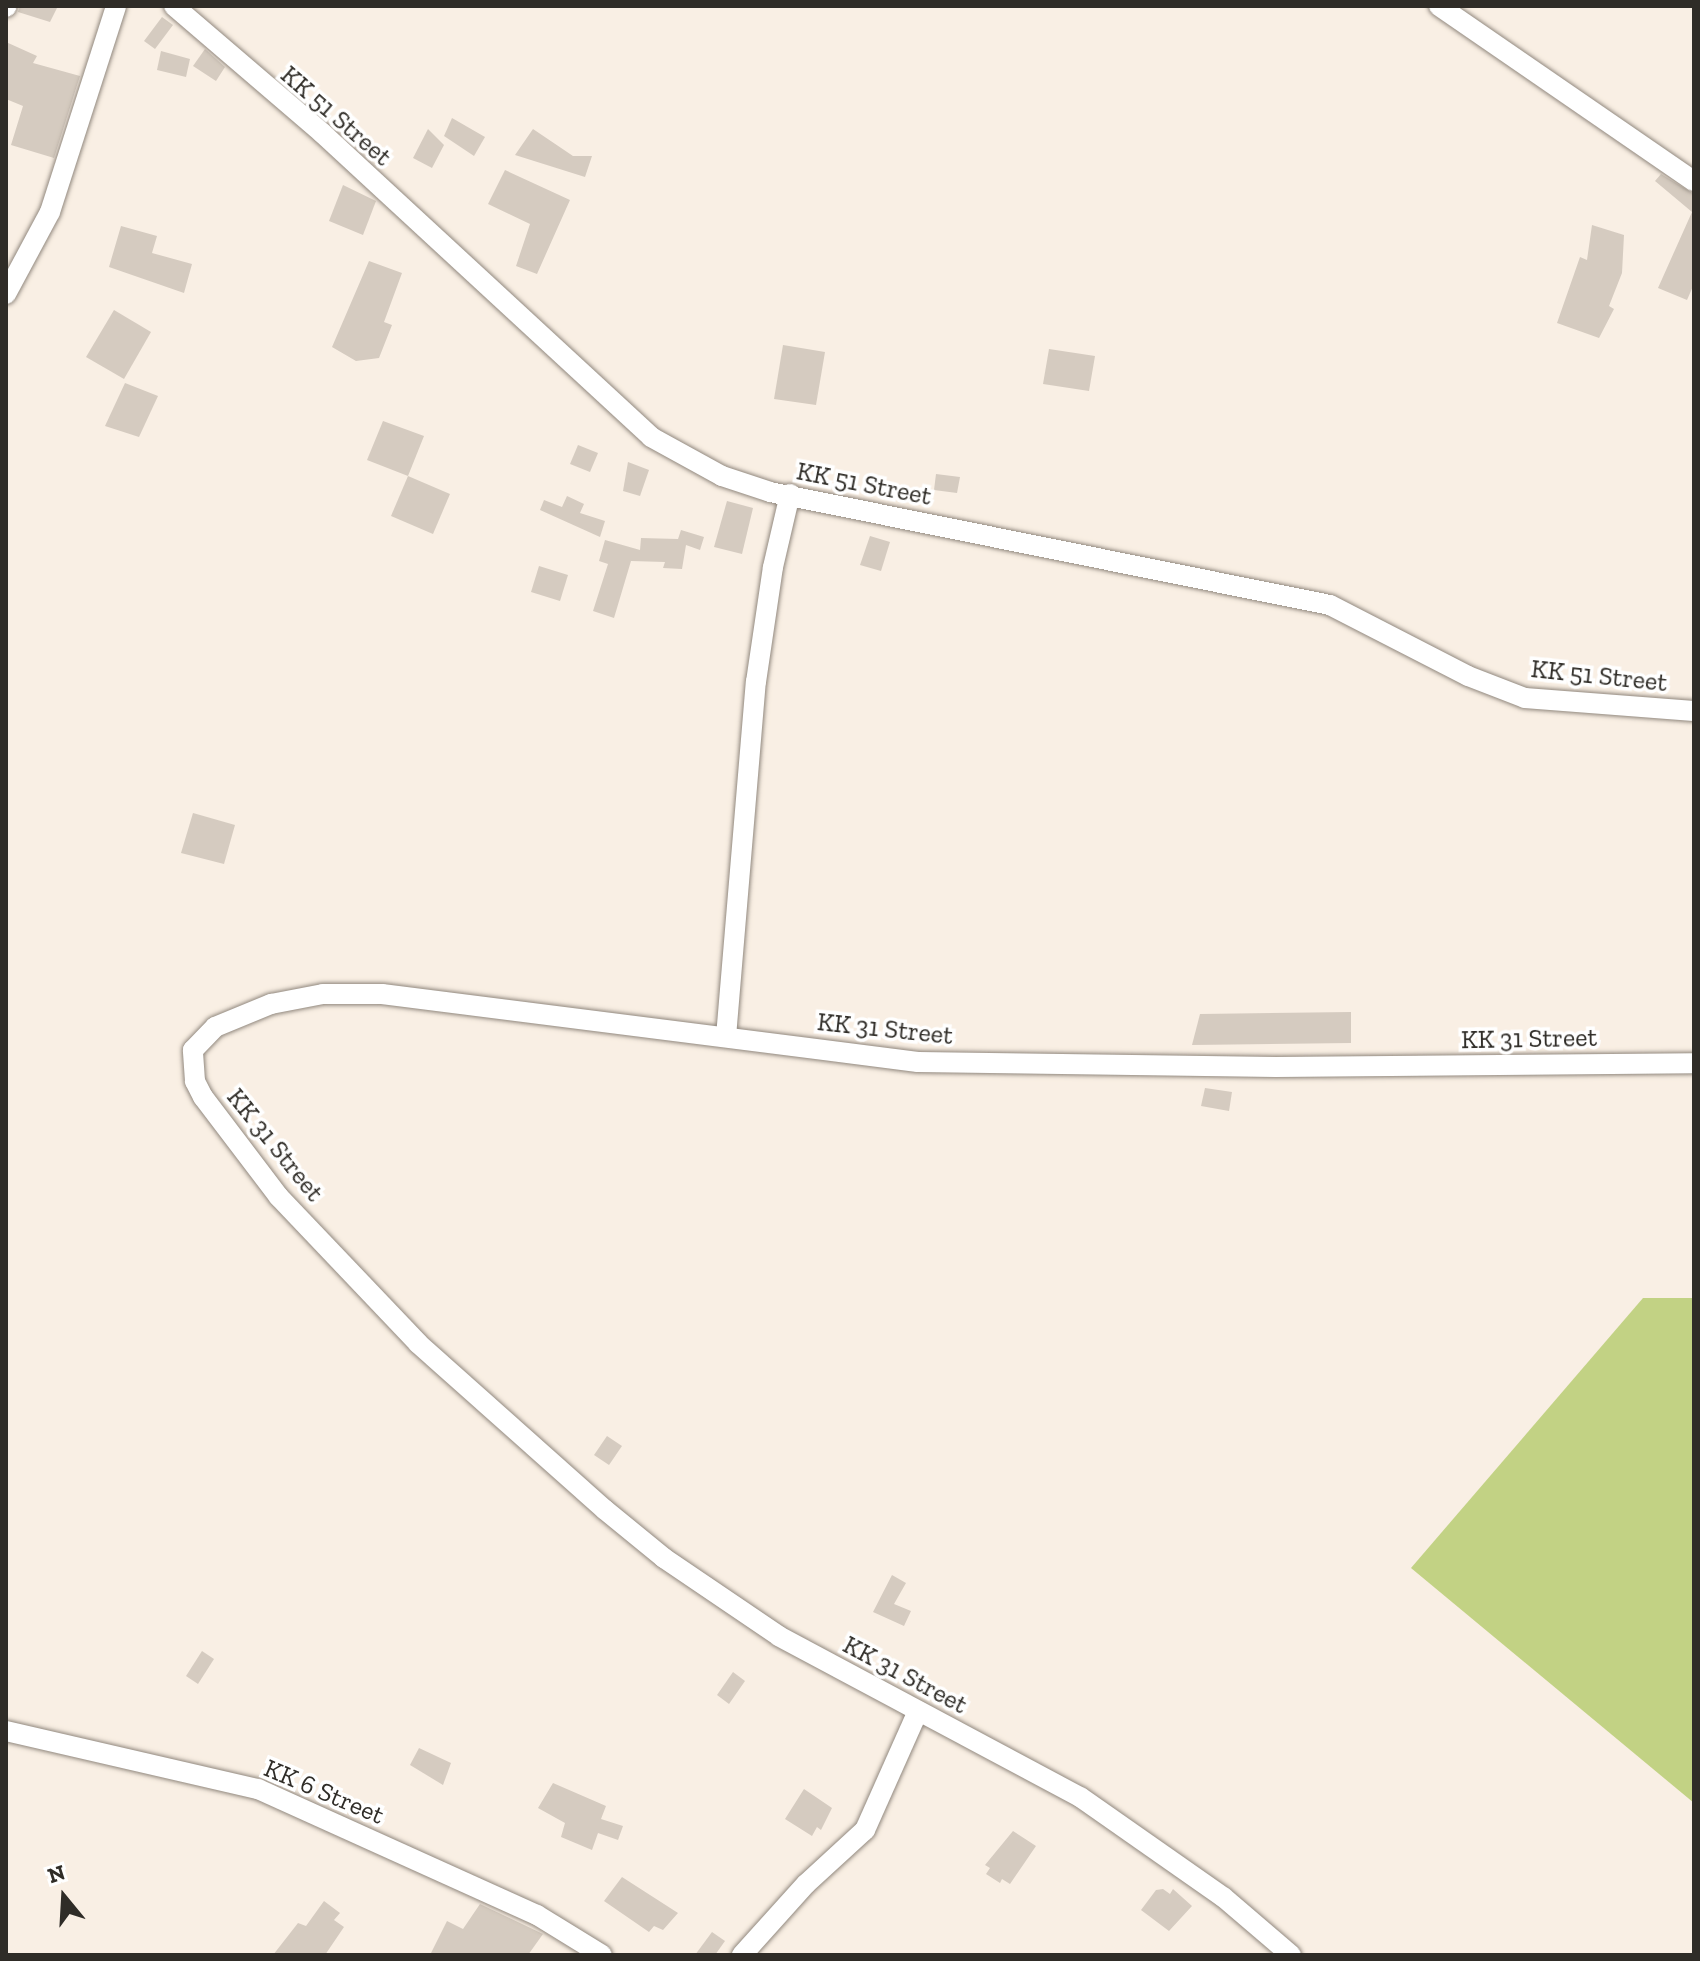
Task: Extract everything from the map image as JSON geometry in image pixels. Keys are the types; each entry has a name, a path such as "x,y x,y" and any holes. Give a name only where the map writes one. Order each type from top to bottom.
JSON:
{"street":[{"path":"6,294 55,199 116,6"},
{"name":"KK 51 Street","path":"174,6 322,133 651,437 722,476 790,494 1330,605 1468,676 1525,698 1694,711"},
{"path":"1439,6 1694,181"},
{"path":"726,1037 756,682 773,567 790,494"},
{"name":"KK 31 Street","path":"1291,1955 1223,1897 1080,1797 779,1636 664,1558 418,1343 225,1133 195,1081 193,1050 215,1027 271,1004 323,994 382,994 918,1062 1276,1067 1694,1063"},
{"path":"742,1955 806,1884 865,1830 918,1711"},
{"name":"KK 6 Street","path":"6,1731 258,1789 537,1915 602,1955"}],"green space":[{"path":"1643,1298 1694,1298 1694,1803 1411,1568"}],"building":[{"path":"20,6 58,6 50,22 18,12"},
{"path":"162,17 173,25 155,49 144,41"},
{"path":"6,42 37,56 33,63 80,76 54,158 11,145 23,106 6,99"},
{"path":"205,49 225,67 216,81 193,66"},
{"path":"161,51 190,59 186,77 157,70"},
{"path":"452,118 485,137 474,156 444,136"},
{"path":"428,129 444,145 432,168 413,158"},
{"path":"533,129 573,156 592,156 585,177 515,155"},
{"path":"505,170 570,200 537,274 516,266 530,224 488,204"},
{"path":"1661,174 1694,194 1694,284 1687,300 1658,288 1692,212 1655,181"},
{"path":"343,185 376,201 363,235 329,221"},
{"path":"1592,225 1624,235 1622,273 1609,306 1614,309 1599,338 1557,323 1580,257 1587,260"},
{"path":"121,226 157,236 152,253 192,264 184,293 109,267"},
{"path":"369,261 402,273 384,322 392,325 379,358 356,361 332,347"},
{"path":"114,310 151,332 124,379 86,357"},
{"path":"783,345 825,352 816,405 774,399"},
{"path":"1049,349 1095,356 1089,391 1043,384"},
{"path":"125,383 158,396 139,437 105,426"},
{"path":"383,421 424,436 408,476 367,460"},
{"path":"578,445 598,453 590,472 570,464"},
{"path":"628,462 649,470 640,496 623,491"},
{"path":"936,474 960,477 957,493 934,490"},
{"path":"408,476 450,494 433,534 391,516"},
{"path":"567,496 584,504 580,513 605,521 600,537 540,510 544,500 562,507"},
{"path":"727,501 753,508 742,554 714,547"},
{"path":"681,530 704,537 700,550 686,545 682,569 663,568 665,562 631,561 614,618 593,611 608,564 599,561 605,540 640,550 641,538 678,539"},
{"path":"870,536 890,542 881,571 860,565"},
{"path":"539,566 568,575 560,601 531,592"},
{"path":"193,813 235,825 224,864 181,853"},
{"path":"1351,1012 1351,1043 1192,1045 1200,1014"},
{"path":"1205,1088 1232,1092 1229,1111 1201,1106"},
{"path":"607,1436 622,1446 609,1465 594,1455"},
{"path":"892,1575 906,1583 894,1604 911,1611 904,1626 873,1612"},
{"path":"202,1651 214,1659 198,1684 186,1676"},
{"path":"733,1672 745,1681 729,1704 717,1695"},
{"path":"419,1748 451,1763 443,1785 410,1765"},
{"path":"553,1783 606,1806 601,1819 623,1826 618,1840 598,1833 592,1850 561,1837 565,1823 538,1808"},
{"path":"804,1789 832,1808 821,1830 817,1827 812,1836 785,1819"},
{"path":"1013,1831 1036,1846 1010,1884 1002,1879 1000,1883 986,1874 990,1868 985,1865"},
{"path":"622,1877 678,1913 663,1930 654,1926 649,1932 604,1901"},
{"path":"1163,1889 1170,1894 1173,1889 1192,1906 1169,1931 1141,1910 1156,1890"},
{"path":"324,1901 340,1913 334,1920 344,1927 325,1955 273,1955 298,1923 306,1926"},
{"path":"480,1904 543,1934 528,1955 430,1955 447,1921 463,1929"},
{"path":"712,1932 725,1941 715,1955 695,1955"}]}
